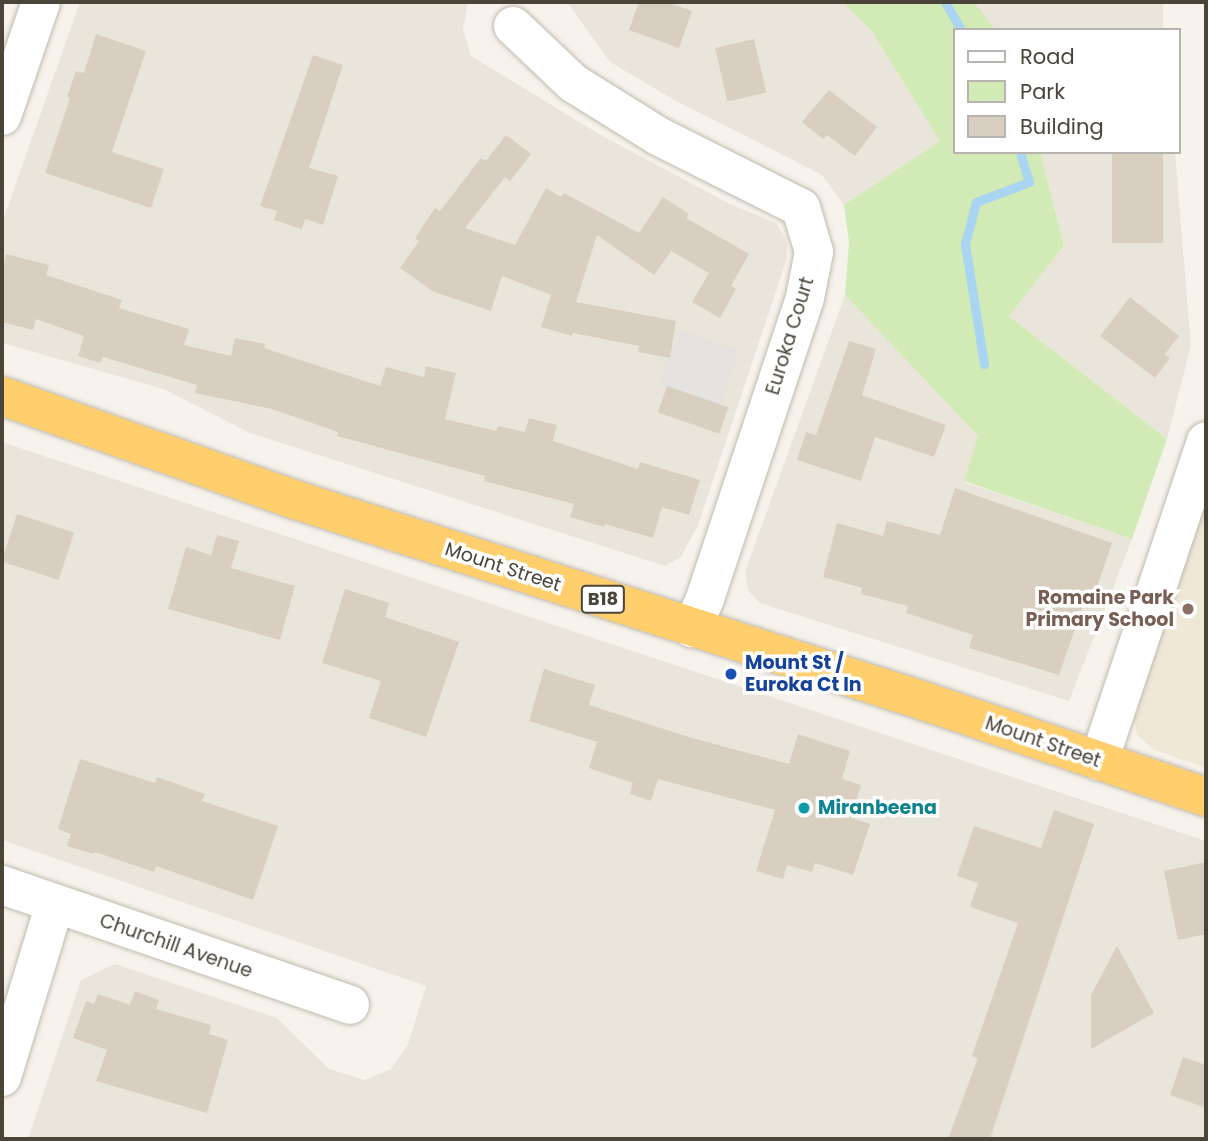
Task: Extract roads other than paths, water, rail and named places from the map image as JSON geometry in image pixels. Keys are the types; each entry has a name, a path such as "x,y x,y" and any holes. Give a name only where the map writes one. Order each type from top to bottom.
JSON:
{"highway":[{"name":"Mount Street","path":"2,396 296,500 1206,797"}],"street":[{"path":"2,116 41,2"},
{"name":"Euroka Court","path":"513,26 573,83 658,136 800,208 814,252 805,298 705,599 692,628"},
{"path":"1099,761 1206,441"},
{"name":"Churchill Avenue","path":"2,885 351,1005"},
{"path":"2,1077 55,904"}],"waterway":[{"path":"945,2 960,28"},
{"path":"984,364 965,244 976,202 1029,182 1021,154"}],"place":[{"name":"Romaine Park Primary School","path":"1188,609"},
{"name":"Mount St / Euroka Ct In","path":"731,674"},
{"name":"Miranbeena","path":"804,808"}]}
